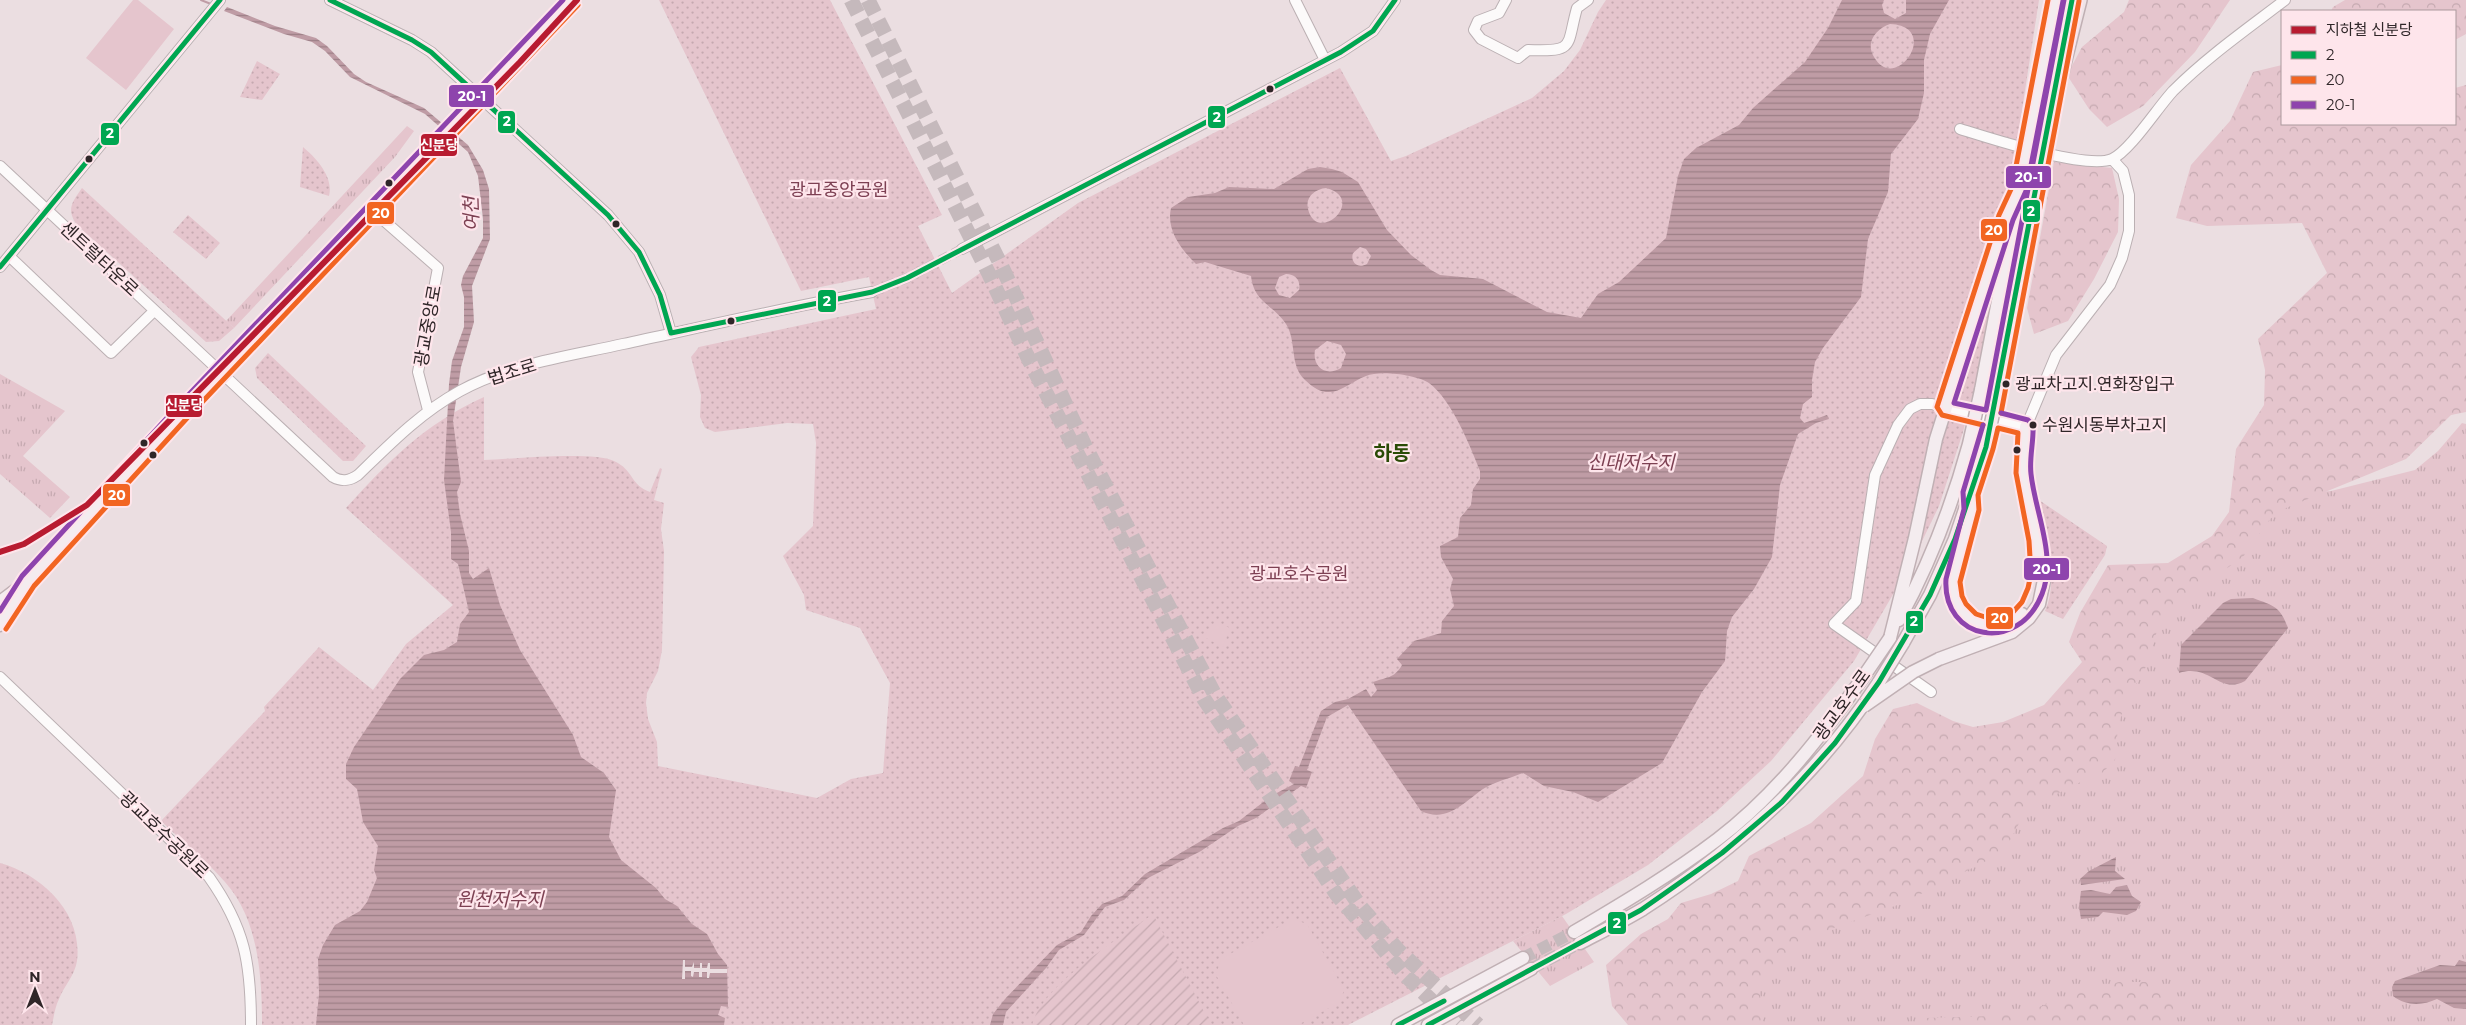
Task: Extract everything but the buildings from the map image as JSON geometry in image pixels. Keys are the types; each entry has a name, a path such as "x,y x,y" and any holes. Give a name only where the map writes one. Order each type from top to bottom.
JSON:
{"highway":[{"path":"2051,113 2079,0"}],"main road":[{"path":"0,625 28,582 464,112 573,0"},
{"name":"광교호수로","path":"2056,0 1969,444 1942,530 1919,583 1890,638 1866,673 1824,732 1771,791 1718,839 1577,937 1642,910 1722,853 1782,802 1864,706 1903,644 1934,587 1955,539 1986,447 2072,0"},
{"path":"1890,638 1944,408 2006,217 2019,189"},
{"path":"1864,706 1913,672 1939,659 2012,632 2029,618 2039,604 2044,580 2023,473 2026,427"},
{"path":"1970,494 1972,509 1953,581 1956,603 1964,614 1975,622 1987,626 2010,623 2021,616 2033,598 2040,563"},
{"path":"0,602 28,582"},
{"path":"1398,1025 1523,958"},
{"path":"1428,1025 1531,969"}],"street":[{"path":"0,267 206,14 220,0"},
{"path":"330,0 421,45 444,62 608,215 639,252 660,295 670,334"},
{"path":"1295,0 1325,60"},
{"path":"962,249 1325,60 1373,31 1383,20 1394,0"},
{"path":"1506,0 1499,13 1478,22 1474,30 1481,40 1518,58 1528,50 1554,51 1568,44 1573,32 1577,8 1588,0"},
{"path":"1960,129 2057,155 2091,161 2112,158 2135,138 2173,92 2228,42 2285,0"},
{"path":"1931,692 1834,624 1856,601 1874,475 1898,425 1910,409 1920,404 2026,427 2056,355 2110,285 2122,258 2129,231 2129,195 2123,172 2112,158"},
{"name":"센트럴타운로","path":"0,166 220,373"},
{"name":"광교중앙로","path":"373,211 438,268 418,372 430,409"},
{"name":"센트럴타운로","path":"9,256 110,353 154,311"},
{"name":"법조로","path":"220,373 333,477 340,480 352,479 404,430 430,409 480,382 538,363 757,314 872,292"},
{"name":"광교호수공원로","path":"2,682 179,847 213,883 228,905 243,941 251,984 251,1025"}],"green space":[{"path":"133,0 138,0 174,29 126,90 86,58"},
{"name":"광교호수공원","path":"659,0 830,0 942,215 918,226 952,293 1078,203 1340,68 1391,161 1406,156 1532,98 1564,71 1580,50 1598,12 1606,0 2039,0 1987,336 1963,432 1939,506 1912,562 1854,661 1771,761 1717,811 1648,865 1566,914 1348,1025 262,1025 259,969 252,931 245,914 236,897 218,874 161,821 265,711 264,707 319,647 373,690 406,644 453,605 346,508 393,459 425,432 443,419 484,397 484,460 571,456 604,458 620,465 639,485 650,492 660,468 662,469 654,500 664,503 661,529 664,551 662,650 658,671 647,693 646,703 648,719 657,742 658,766 817,798 851,779 883,773 890,683 860,628 806,610 804,595 783,556 813,526 816,443 813,424 787,423 715,432 705,428 700,417 701,395 691,357 699,347 876,309 869,277 801,291"},
{"path":"2129,0 2230,0 2195,52 2143,106 2107,127 2089,109 2067,75 2082,47 2124,12"},
{"path":"2345,0 2466,0 2466,34 2456,39 2456,10 2332,10 2333,7"},
{"path":"257,61 280,74 262,100 240,97"},
{"path":"2281,65 2281,125 2456,125 2456,88 2466,85 2466,412 2451,415 2406,459 2286,508 2270,519 2243,557 2183,599 2158,628 2143,675 2127,696 2118,727 2115,760 2102,773 2026,810 2004,852 1903,903 1817,934 1777,964 1759,981 1764,1025 1628,1025 1612,1006 1606,965 1641,934 1668,919 1681,903 1711,894 1738,881 1749,856 1811,823 1863,776 1875,739 1893,709 1917,703 1953,721 1973,727 2003,722 2044,705 2082,662 2069,642 2080,613 2108,565 2168,563 2212,536 2229,512 2236,449 2264,405 2265,370 2258,339 2327,273 2302,223 2207,226 2176,218 2191,165 2230,121 2253,72"},
{"path":"407,126 414,131 395,157 234,328 226,321"},
{"path":"303,147 323,168 329,182 329,196 300,187"},
{"path":"2054,162 2112,168 2119,199 2118,232 2094,279 2068,321 2034,334 2027,308"},
{"path":"82,188 234,328 219,341 206,342 77,225 71,210 75,198"},
{"path":"188,215 220,243 206,259 173,232"},
{"path":"268,353 366,446 353,461 343,461 257,378 255,368"},
{"path":"0,374 65,411 23,456 70,497 50,518 0,474"},
{"path":"2462,423 2466,424 2466,1025 1737,1025 1748,895 2009,736 2294,493 2331,491 2415,470 2438,451"},
{"path":"2036,498 2107,546 2105,555 2063,619 2045,611 2050,597 2050,569 2037,512"},
{"path":"1216,622 1230,628 1223,647 1204,637 1211,625 1215,627"},
{"path":"0,863 31,877 45,887 67,913 74,928 77,944 77,961 74,971 61,994 52,1025 0,1025"},
{"path":"1153,914 1211,1025 1032,1025 1039,1009 1066,978"},
{"path":"1562,916 1594,962 1550,986 1513,941"},
{"path":"1293,919 1307,924 1344,990 1340,1002 1298,1025 1244,1025 1216,975 1221,959"},
{"path":"2119,982 2148,982 2169,996 2176,1010 2173,1025 1911,1025 1925,1018 1989,1016 2039,1007 2075,993"}],"water":[{"name":"신대저수지","path":"1842,0 1884,0 1882,5 1884,13 1895,19 1906,13 1906,0 1949,0 1930,34 1924,60 1924,93 1918,119 1891,154 1888,192 1868,239 1861,297 1823,348 1815,362 1812,397 1803,404 1800,418 1804,423 1827,415 1829,419 1816,423 1798,434 1780,485 1772,557 1754,589 1732,617 1727,631 1725,661 1702,692 1662,763 1598,802 1573,792 1544,786 1523,773 1483,789 1454,810 1439,815 1430,814 1421,811 1348,705 1327,717 1307,770 1312,772 1306,788 1301,786 1256,818 1238,826 1201,851 1148,878 1124,900 1105,907 1084,935 1059,950 1046,968 1006,1012 1003,1025 990,1025 993,1014 1005,999 1057,945 1081,932 1091,916 1102,904 1122,896 1145,874 1223,828 1239,821 1271,796 1294,784 1289,781 1295,766 1299,767 1321,711 1335,702 1348,699 1366,689 1371,697 1377,690 1373,682 1389,677 1399,670 1402,665 1397,659 1414,641 1441,633 1442,621 1454,606 1450,589 1453,579 1441,557 1440,546 1458,537 1460,518 1471,505 1473,489 1480,479 1480,471 1459,424 1445,400 1429,383 1398,374 1372,374 1337,391 1322,391 1314,387 1300,374 1286,324 1260,298 1253,285 1251,276 1205,262 1196,264 1176,239 1171,224 1171,208 1188,197 1215,193 1229,187 1274,189 1308,169 1320,167 1332,169 1342,172 1358,182 1387,230 1411,255 1431,270 1440,275 1483,279 1547,312 1581,318 1598,294 1619,282 1666,238 1678,176 1684,159 1696,148 1739,125 1753,108 1805,62 1828,28","holes":["1890,24 1905,28 1913,35 1914,45 1910,56 1902,64 1893,68 1883,67 1874,57 1871,46 1873,37","1326,188 1338,194 1342,201 1341,209 1336,217 1329,222 1321,223 1313,219 1307,205 1309,197","1360,247 1366,249 1371,256 1367,264 1361,266 1354,262 1353,253","1286,274 1295,277 1299,284 1299,290 1290,298 1279,295 1275,288 1279,277","1327,341 1341,345 1346,354 1341,368 1335,371 1321,369 1315,356 1315,350"]},
{"name":"원천저수지","path":"227,7 275,26 316,38 327,46 354,74 366,82 424,108 468,145 483,170 489,189 490,239 472,286 474,322 461,367 453,421 461,482 457,492 469,551 469,573 473,579 489,568 500,605 520,650 573,735 581,757 604,773 616,790 609,837 621,860 656,888 665,899 677,906 692,924 707,934 718,954 727,965 728,1007 721,1006 718,1015 725,1018 724,1025 316,1025 319,994 318,959 323,945 335,925 360,911 367,902 377,878 374,870 378,846 363,822 357,789 346,779 346,764 354,747 400,679 424,655 444,650 457,642 460,624 469,612 458,564 451,559 451,532 444,480 452,361 464,327 464,297 461,285 463,276 483,238 483,219 478,176 468,152 425,114 350,77 325,51 312,42 284,34 224,11"},
{"path":"2253,598 2279,611 2288,628 2245,681 2228,684 2199,672 2179,673 2181,645 2223,603 2231,599"},
{"path":"2116,857 2115,871 2125,879 2081,885 2080,879 2089,871"},
{"path":"2127,885 2132,896 2141,902 2136,911 2127,915 2103,912 2098,917 2081,919 2079,907 2081,891 2091,890 2110,894 2116,887"},
{"path":"2459,960 2466,962 2466,1009 2454,1008 2437,999 2426,1003 2414,1004 2403,1002 2393,996 2392,987 2395,981 2440,965 2455,966"}],"pier":[{"path":"683,960 685,960 685,967 692,967 694,962 694,968 700,968 700,963 702,963 702,968 707,968 708,963 710,963 710,969 727,969 727,973 710,973 709,978 707,978 707,972 702,972 702,977 699,977 699,972 694,972 693,977 691,976 691,971 685,971 685,979 682,979"}],"waterway":[{"name":"여천","path":"201,0 211,4"}],"tunnel":[{"path":"851,0 989,274 1029,360 1204,699 1337,895 1406,976 1457,1025"},
{"path":"868,0 1002,267 1085,446 1215,695 1360,906 1398,950 1478,1025"},
{"path":"872,292 907,278 962,249"},
{"path":"1523,958 1574,932"},
{"path":"1531,969 1580,943"}],"metro line":[{"name":"신분당","path":"0,552 24,544 87,505 520,62 577,0"}],"transit line":[{"name":"2","path":"0,267 220,0"},
{"name":"2","path":"330,0 412,40 431,52 608,215 639,252 660,295 671,333 872,292 907,278 1341,52 1373,31 1395,0"},
{"name":"20-1","path":"0,611 22,576 177,407 563,0"},
{"name":"20","path":"1983,425 1942,415 1937,407 1999,215 2012,187 2048,0"},
{"name":"20-1","path":"2063,1 2026,191 2013,220 1954,403 1986,410 2064,0"},
{"name":"2","path":"1428,1025 1641,910 1722,853 1782,802 1835,743 1879,682 1930,595 1955,539 1986,447 2072,0"},
{"name":"20","path":"2001,413 2079,1"},
{"name":"20","path":"6,629 34,586 188,417 578,5"},
{"name":"20-1","path":"1983,425 1963,492 1964,509 1946,579 1948,600 1956,616 1968,627 1984,632 2000,632 2016,626 2031,613 2042,594 2047,565 2044,534 2031,474 2033,425 2028,420 2001,413"},
{"name":"20","path":"1998,428 2018,433 2016,473 2029,541 2031,574 2022,602 2013,612 2000,618 1976,614 1966,604 1962,596 1960,582 1979,510 1978,495 1998,428"},
{"name":"2","path":"1398,1025 1444,1001"}],"place":[{"name":"광교차고지.연화장입구","path":"2006,384"},
{"name":"수원시동부차고지","path":"2033,425"}],"district":[{"name":"하동","path":"1392,453"}],"park label":[{"name":"광교중앙공원","path":"839,190"}]}
